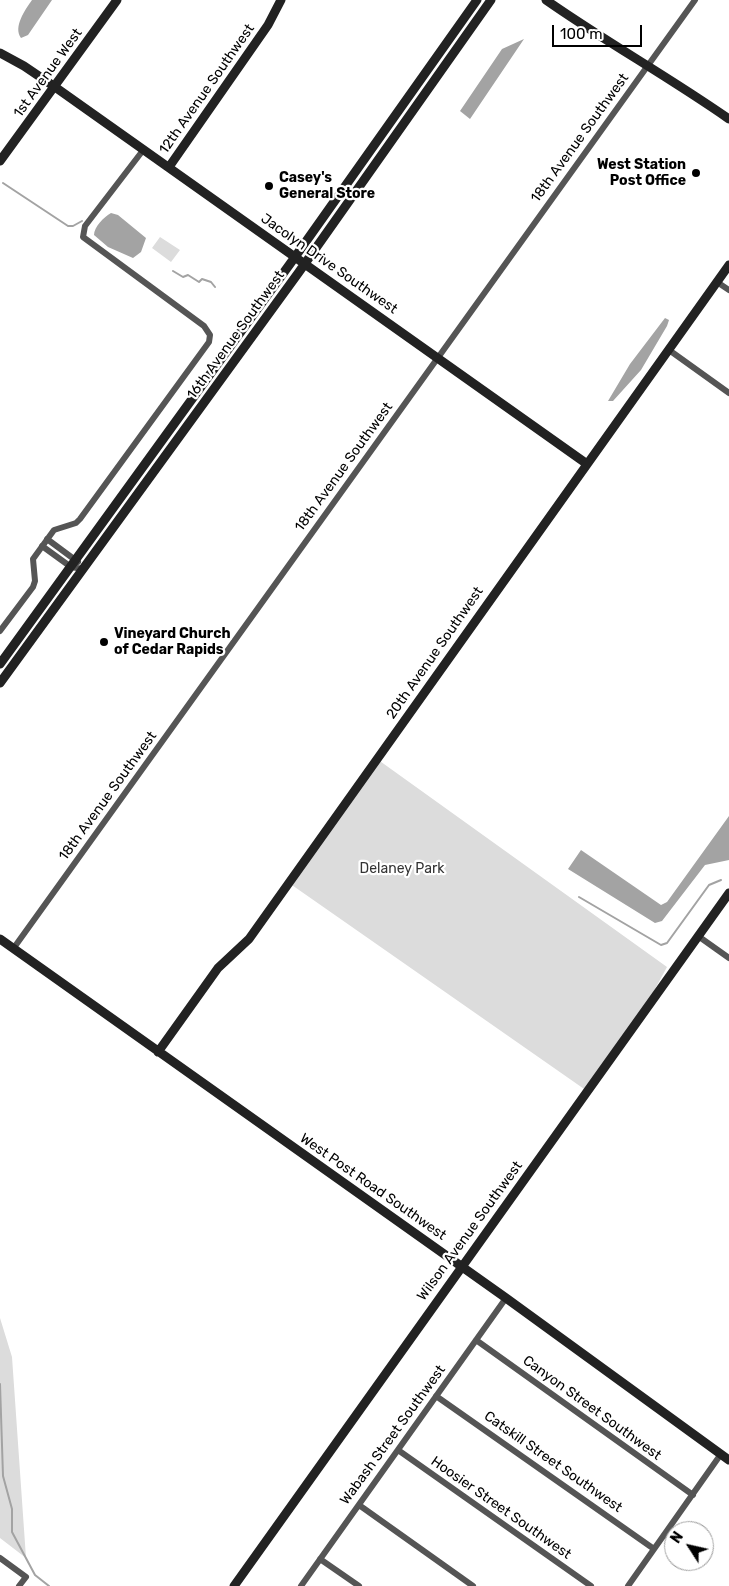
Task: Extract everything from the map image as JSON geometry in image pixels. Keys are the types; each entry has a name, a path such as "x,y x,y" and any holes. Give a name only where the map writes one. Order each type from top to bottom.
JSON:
{"street":[{"name":"1st Avenue West","path":"0,162 118,0"},
{"name":"12th Avenue Southwest","path":"169,168 268,25 281,0"},
{"name":"16th Avenue Southwest","path":"0,664 295,257 477,0"},
{"name":"16th Avenue Southwest","path":"0,683 305,264 491,0"},
{"path":"546,0 588,30 679,84 729,119"},
{"name":"18th Avenue Southwest","path":"13,949 695,0"},
{"name":"Jacolyn Drive Southwest","path":"0,53 24,66 144,149 587,464"},
{"path":"369,171 369,161 388,133 388,126"},
{"path":"0,631 33,587 35,581 33,558 54,530 76,523 209,342 210,335 204,326 83,237 85,226 144,149"},
{"name":"20th Avenue Southwest","path":"158,1052 218,968 249,939 729,265"},
{"path":"717,282 729,290"},
{"path":"668,350 729,393"},
{"path":"47,539 73,563"},
{"path":"42,546 83,569"},
{"name":"Wilson Avenue Southwest","path":"234,1586 729,892"},
{"path":"698,936 729,958"},
{"name":"West Post Road Southwest","path":"0,939 506,1298 725,1457"},
{"name":"Wabash Street Southwest","path":"301,1586 506,1298"},
{"name":"Canyon Street Southwest","path":"476,1340 692,1495"},
{"name":"Catskill Street Southwest","path":"436,1396 654,1549"},
{"name":"Hoosier Street Southwest","path":"398,1450 591,1586"},
{"path":"628,1586 692,1495 725,1457"},
{"path":"358,1505 473,1586"},
{"path":"0,1558 26,1576 19,1586"},
{"path":"320,1559 358,1586"}],"green space":[{"path":"160,237 180,250 171,262 152,248"},
{"name":"Delaney Park","path":"377,759 667,967 638,1020 587,1091 289,883"},
{"path":"0,1318 12,1357 26,1558 0,1538"}],"shaded area":[{"path":"32,0 52,0 28,35 21,38 18,29 19,24"},
{"path":"524,39 470,119 460,111 502,49"},
{"path":"111,213 118,215 146,238 141,252 133,258 108,247 94,235 100,222"},
{"path":"665,318 669,320 667,326 641,370 613,401 608,401 630,364"},
{"path":"729,816 729,860 705,865 662,921 655,923 568,869 581,850 661,905 667,902"}],"waterway":[{"path":"3,183 68,226 73,226 82,221"},
{"path":"173,271 183,277 188,275 199,282 202,279 211,282 215,287"},
{"path":"579,897 661,945 667,943 709,885 721,880"},
{"path":"0,1384 3,1476 12,1509 12,1532 35,1575 49,1586"}],"place":[{"name":"West Station Post Office","path":"696,173"},
{"name":"Casey's General Store","path":"269,186"},
{"name":"Vineyard Church of Cedar Rapids","path":"104,642"}]}
